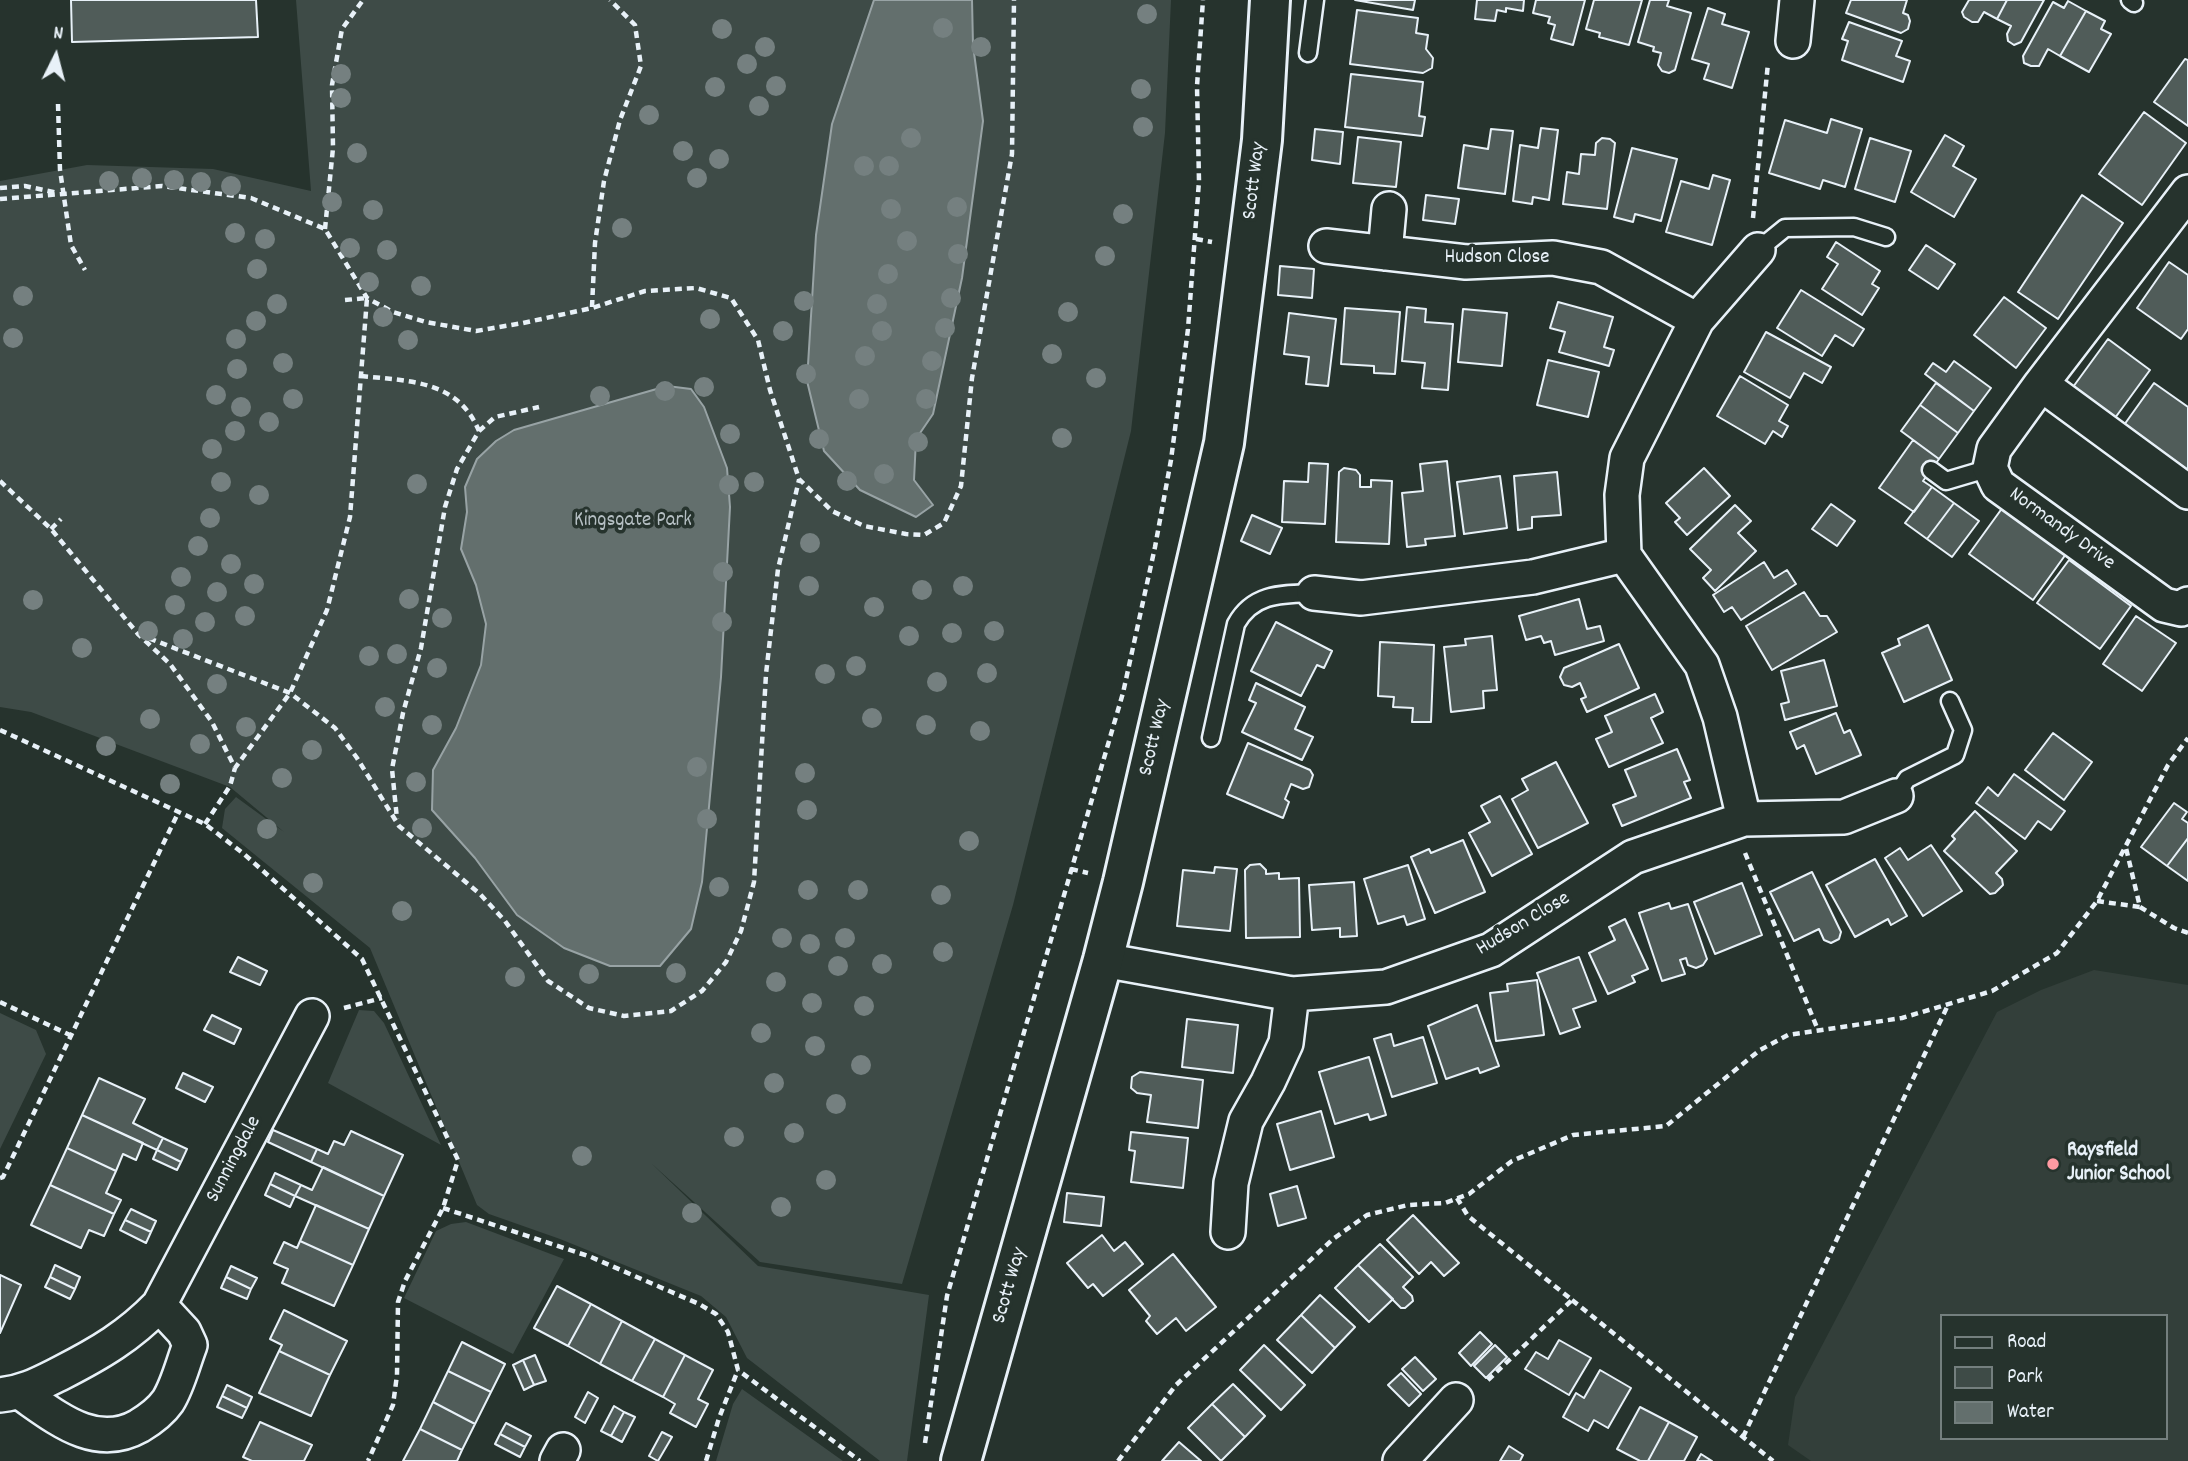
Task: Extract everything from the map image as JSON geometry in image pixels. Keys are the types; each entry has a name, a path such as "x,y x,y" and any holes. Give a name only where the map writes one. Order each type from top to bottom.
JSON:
{"street":[{"name":"Scott Way","path":"961,1461 1103,960 1224,443 1262,140 1270,0"},
{"path":"1780,51 1797,0"},
{"name":"Normandy Drive","path":"2188,192 2040,384 1994,449 1990,468 1998,485 2164,605 2181,609 2188,604"},
{"path":"1385,253 1390,209"},
{"name":"Hudson Close","path":"1326,246 1466,262 1553,258 1601,267 1697,320"},
{"path":"1738,821 1720,717 1702,665 1624,555 1622,495 1627,458 1697,320 1758,250"},
{"path":"2040,384 2188,492"},
{"path":"1314,593 1361,598 1533,578 1624,555"},
{"name":"Hudson Close","path":"1103,960 1292,994 1386,987 1491,950 1633,857 1738,821 1844,817 1896,796"},
{"path":"1228,1232 1231,1183 1247,1121 1286,1044 1292,994"},
{"name":"Sunningdale","path":"11,1394 103,1352 136,1329 159,1305 312,1016"},
{"name":"Sunningdale","path":"11,1394 70,1427 104,1436 128,1432 149,1419 167,1402 190,1345 184,1332 159,1305"},
{"path":"1409,1459 1457,1400"}],"lane":[{"path":"1308,53 1315,0"},
{"path":"1758,250 1784,228 1854,227 1885,237"},
{"path":"1931,470 1947,481 1990,468"},
{"path":"1211,738 1236,624 1243,610 1254,602 1284,594 1314,593"},
{"path":"1896,796 1907,779 1955,755 1963,730 1950,701"}],"path":[{"path":"325,229 334,148 332,85 342,29 363,0"},
{"path":"592,308 595,243 604,181 620,120 641,66 635,25 610,0"},
{"path":"0,199 162,187 251,198 325,229 367,298 393,312 426,322 476,331 523,324 592,308 645,291 696,288 730,298 758,340 770,390 799,479 832,511 863,526 924,535 944,523 961,486 972,378 1012,154 1014,0"},
{"path":"924,1447 947,1296 1123,693 1155,547 1171,460 1192,291 1199,181 1197,86 1202,0"},
{"path":"1758,250 1753,217 1780,51"},
{"path":"58,104 63,195 71,245 85,270"},
{"path":"0,188 24,186 63,195"},
{"path":"345,300 367,298"},
{"path":"205,824 230,786 235,768 290,693 327,610 350,517 367,298"},
{"path":"361,376 414,382 443,390 472,414 479,431"},
{"path":"399,826 394,807 392,769 402,713 421,648 445,507 457,469 479,431 495,417 538,407"},
{"path":"138,634 290,693 335,728 399,826 480,894 505,921 548,981 589,1008 624,1016 671,1011 702,991 726,962 741,931 754,882 766,674 778,569 799,479"},
{"path":"0,481 51,528 138,634 170,664 212,722 235,768"},
{"path":"51,528 61,519"},
{"path":"0,730 205,824 244,854 362,959 458,1160 443,1208 405,1280 398,1302 397,1375 393,1405 368,1461"},
{"path":"1118,1461 1176,1385 1333,1239 1367,1215 1408,1205 1445,1203 1469,1194 1512,1161 1573,1135 1665,1126 1760,1050 1788,1035 1902,1018 1992,991 2057,953 2098,901 2168,765 2188,738"},
{"path":"0,1178 3,1177 72,1036 179,811"},
{"path":"1738,821 1818,1030"},
{"path":"2125,846 2140,907"},
{"path":"2098,901 2140,907 2174,928 2188,933"},
{"path":"0,1002 72,1036"},
{"path":"1743,1437 1948,1004"},
{"path":"1457,1198 1468,1216 1773,1461"},
{"path":"443,1208 591,1257 716,1314 728,1332 738,1370 706,1461"},
{"path":"1457,1400 1466,1402 1572,1300"},
{"path":"738,1370 860,1461"}],"shaded area":[{"name":"Raysfield Junior School","path":"2094,970 2188,985 2188,1461 1811,1461 1788,1445 1795,1397 1997,1012 2041,990"}],"green space":[{"name":"Kingsgate Park","path":"296,0 1171,0 1165,133 1131,431 1013,905 902,1284 760,1262 651,1163 758,1266 929,1295 907,1461 880,1461 747,1358 726,1317 701,1296 560,1239 489,1214 477,1205 370,948 222,828 225,809 236,797 284,832 230,787 31,712 0,707 0,181 87,165 213,169 311,191"},
{"path":"359,1010 374,1011 384,1023 441,1145 328,1083"},
{"path":"0,1013 36,1030 46,1054 0,1149"},
{"path":"466,1222 564,1259 513,1354 404,1298 436,1231 451,1224"},
{"path":"742,1389 843,1461 716,1461 733,1404"}],"water":[{"path":"874,0 972,0 973,45 983,121 962,278 933,414 916,439 914,480 933,505 916,517 860,490 824,451 807,381 816,235 832,124"},
{"path":"667,386 691,389 704,407 727,468 730,507 721,677 702,882 691,929 660,966 610,966 564,948 517,915 475,858 432,810 433,770 456,728 481,665 486,624 476,585 461,549 467,512 465,487 477,459 496,441 514,430"}],"building":[{"path":"71,0 256,0 258,37 72,42"},
{"path":"1355,0 1415,0 1413,10"},
{"path":"1477,0 1524,0 1523,11 1506,8 1506,12 1497,10 1495,21 1475,19"},
{"path":"1536,0 1585,0 1573,45 1551,39 1555,25 1548,23 1550,17 1533,13"},
{"path":"1594,0 1642,0 1629,45 1599,37 1600,33 1586,29"},
{"path":"1650,0 1669,0 1667,6 1691,13 1675,70 1669,73 1662,71 1658,65 1661,53 1653,51 1654,47 1638,42"},
{"path":"1851,0 1907,0 1903,13 1908,15 1910,21 1908,29 1901,33 1846,13"},
{"path":"1969,0 2007,0 1997,19 1984,12 1978,22 1972,22 1964,17 1962,12"},
{"path":"2007,0 2044,0 2021,42 2014,45 2008,41 2007,34 2011,26 1997,19"},
{"path":"2068,1 2086,11 2060,56 2048,49 2039,66 2024,63 2023,56 2053,2 2064,8"},
{"path":"1708,8 1725,14 1722,24 1749,32 1732,88 1704,79 1709,64 1692,59"},
{"path":"1357,10 1418,18 1416,33 1428,35 1426,49 1433,58 1432,68 1423,73 1350,64"},
{"path":"2086,11 2105,21 2101,29 2111,34 2089,72 2060,56"},
{"path":"1849,22 1902,41 1896,56 1910,61 1903,82 1842,60 1848,41 1842,39"},
{"path":"2185,59 2188,60 2188,126 2154,102"},
{"path":"1351,74 1423,82 1419,116 1425,117 1422,136 1345,127"},
{"path":"2144,112 2186,143 2142,205 2099,174"},
{"path":"1831,119 1862,129 1845,187 1823,180 1820,189 1769,173 1785,120 1827,133"},
{"path":"1541,128 1558,130 1549,200 1533,197 1532,204 1513,201 1520,145 1538,148"},
{"path":"1315,129 1343,132 1340,164 1312,160"},
{"path":"1491,129 1513,131 1505,194 1458,188 1464,145 1488,149"},
{"path":"1945,135 1964,146 1953,166 1976,179 1954,217 1911,192"},
{"path":"1358,137 1401,142 1396,187 1353,183"},
{"path":"1602,138 1615,143 1607,209 1563,204 1567,172 1579,174 1581,154 1595,155 1596,143"},
{"path":"1870,138 1911,151 1895,202 1855,189"},
{"path":"1632,148 1677,159 1661,221 1635,214 1633,222 1614,217"},
{"path":"1713,175 1730,180 1712,245 1666,232 1681,181 1709,189"},
{"path":"1426,195 1459,199 1455,224 1423,220"},
{"path":"2082,195 2123,223 2058,319 2018,292"},
{"path":"1836,242 1880,271 1872,284 1879,288 1862,315 1822,289 1838,264 1827,257"},
{"path":"1926,245 1955,264 1938,289 1909,270"},
{"path":"2169,262 2188,275 2188,329 2181,339 2137,308"},
{"path":"1280,266 1314,269 1312,298 1278,295"},
{"path":"1801,290 1864,329 1853,346 1835,335 1822,356 1777,328"},
{"path":"2004,297 2046,328 2016,368 1974,335"},
{"path":"1558,302 1613,317 1604,347 1614,350 1609,366 1559,352 1565,332 1550,328"},
{"path":"1407,307 1426,309 1425,322 1453,324 1448,390 1422,388 1425,363 1402,361"},
{"path":"1345,308 1400,312 1395,374 1374,373 1374,366 1341,364"},
{"path":"1463,309 1507,313 1502,366 1458,362"},
{"path":"1289,313 1336,319 1328,386 1306,384 1309,357 1284,354"},
{"path":"1766,332 1831,367 1822,383 1804,373 1790,398 1744,372"},
{"path":"2108,339 2150,370 2115,418 2073,387"},
{"path":"1548,360 1599,372 1588,417 1537,405"},
{"path":"1954,361 1991,388 1974,411 1925,374 1933,363 1946,372"},
{"path":"1740,376 1788,405 1779,421 1788,426 1782,437 1773,431 1765,444 1717,416"},
{"path":"1936,383 1974,411 1958,433 1920,405"},
{"path":"2154,383 2188,407 2188,470 2124,425"},
{"path":"1920,405 1958,433 1939,459 1901,431"},
{"path":"1913,440 1939,459 1923,481 1932,487 1914,512 1879,488"},
{"path":"1447,461 1455,536 1425,539 1426,545 1407,547 1402,493 1423,491 1420,464"},
{"path":"1309,463 1328,464 1325,524 1282,522 1284,481 1308,482"},
{"path":"1344,468 1356,470 1360,475 1360,487 1371,487 1371,480 1392,481 1389,544 1336,542 1339,472"},
{"path":"1704,468 1730,496 1687,535 1675,522 1680,518 1666,503"},
{"path":"1557,472 1561,515 1532,517 1532,528 1518,530 1514,476"},
{"path":"1500,476 1507,528 1464,534 1457,482"},
{"path":"1932,487 1954,503 1927,539 1905,523"},
{"path":"1954,503 1979,521 1952,557 1927,539"},
{"path":"1831,504 1855,521 1837,546 1812,529"},
{"path":"1735,505 1751,521 1738,533 1756,551 1715,591 1703,578 1711,570 1690,549"},
{"path":"2003,507 2066,554 2033,600 1969,554"},
{"path":"1252,515 1282,528 1270,554 1241,541"},
{"path":"2069,560 2131,606 2100,649 2037,603"},
{"path":"1764,562 1774,578 1787,570 1796,584 1741,620 1732,607 1724,612 1713,595"},
{"path":"1804,592 1820,616 1827,616 1837,632 1772,670 1746,626"},
{"path":"1579,599 1587,629 1600,626 1604,641 1555,655 1551,641 1544,643 1541,636 1526,640 1519,616"},
{"path":"2136,616 2176,643 2142,691 2103,664"},
{"path":"1276,622 1332,651 1324,668 1317,665 1301,696 1251,671"},
{"path":"1928,625 1952,680 1904,702 1882,653 1900,645 1898,639"},
{"path":"1492,636 1497,690 1483,691 1484,708 1451,712 1444,647 1466,645 1465,639"},
{"path":"1380,642 1434,645 1431,722 1412,722 1413,708 1393,707 1394,697 1378,696"},
{"path":"1619,644 1639,688 1587,712 1581,699 1586,697 1580,683 1572,687 1564,685 1560,677 1564,668"},
{"path":"1824,660 1837,706 1785,720 1781,704 1789,702 1781,671"},
{"path":"1256,683 1305,707 1295,729 1313,737 1302,760 1242,732 1256,703 1249,700"},
{"path":"1655,694 1663,712 1651,718 1663,743 1609,767 1596,739 1612,732 1605,716"},
{"path":"1836,713 1844,733 1850,730 1861,755 1816,774 1804,745 1797,749 1790,732"},
{"path":"2053,733 2092,762 2064,800 2025,770"},
{"path":"1248,743 1310,770 1313,775 1309,787 1303,789 1291,784 1285,799 1289,802 1283,818 1227,794"},
{"path":"1677,749 1690,780 1684,782 1691,798 1622,826 1613,805 1636,796 1625,770"},
{"path":"1556,762 1588,823 1538,848 1512,799 1528,790 1522,779"},
{"path":"2014,774 2065,811 2051,830 2038,821 2025,839 1976,803 1988,787 1998,796"},
{"path":"1500,796 1532,854 1492,876 1469,833 1490,822 1481,806"},
{"path":"2174,803 2187,812 2182,819 2188,823 2188,838 2167,866 2141,847"},
{"path":"1975,811 2017,851 1996,873 2002,879 2003,885 1995,893 1990,894 1944,851 1955,839 1952,836"},
{"path":"2188,838 2188,881 2167,866"},
{"path":"1463,840 1485,892 1435,913 1411,857 1429,849 1431,853"},
{"path":"1931,845 1962,891 1923,916 1885,858 1900,848 1908,860"},
{"path":"1875,859 1907,916 1891,925 1888,919 1855,937 1826,885"},
{"path":"1260,864 1266,874 1279,873 1279,879 1299,878 1300,937 1246,938 1245,870 1250,865"},
{"path":"1408,865 1425,919 1407,925 1404,916 1378,924 1364,879"},
{"path":"1215,867 1237,869 1230,931 1177,926 1183,870 1214,873"},
{"path":"1812,872 1841,932 1839,939 1831,943 1824,940 1819,929 1794,941 1770,892"},
{"path":"1354,882 1357,936 1340,937 1340,928 1312,930 1309,885"},
{"path":"1742,883 1762,935 1715,954 1694,902"},
{"path":"1669,903 1671,909 1688,904 1707,959 1703,965 1696,968 1688,965 1686,958 1680,960 1685,974 1662,981 1639,913"},
{"path":"1625,919 1648,969 1632,976 1635,982 1608,994 1589,953 1615,940 1609,927"},
{"path":"238,957 267,971 260,985 230,972"},
{"path":"1579,957 1596,1001 1573,1009 1580,1027 1560,1034 1537,973"},
{"path":"1537,980 1544,1035 1496,1041 1490,993 1508,991 1507,984"},
{"path":"1477,1005 1499,1066 1480,1073 1478,1068 1446,1079 1428,1026"},
{"path":"212,1015 241,1029 234,1044 204,1030"},
{"path":"1187,1019 1238,1025 1233,1073 1182,1067"},
{"path":"1391,1034 1394,1046 1423,1037 1437,1083 1392,1097 1374,1039"},
{"path":"1369,1057 1386,1115 1370,1120 1368,1114 1335,1124 1319,1072"},
{"path":"1140,1072 1203,1080 1198,1128 1147,1122 1151,1095 1137,1093 1131,1088 1132,1077"},
{"path":"183,1073 213,1087 205,1102 176,1088"},
{"path":"99,1078 145,1099 133,1123 163,1138 157,1150 82,1115"},
{"path":"1321,1111 1334,1157 1290,1170 1277,1124"},
{"path":"82,1115 143,1143 136,1160 123,1154 116,1171 67,1148"},
{"path":"273,1130 317,1149 311,1162 268,1142"},
{"path":"351,1131 403,1155 384,1196 311,1162 317,1149 328,1154 334,1141 344,1145"},
{"path":"1131,1132 1188,1138 1183,1188 1131,1182 1135,1151 1129,1150"},
{"path":"163,1138 187,1149 181,1162 157,1150"},
{"path":"67,1148 116,1171 106,1193 121,1200 114,1214 50,1185"},
{"path":"157,1150 181,1162 177,1170 153,1159"},
{"path":"323,1167 384,1196 369,1229 295,1196 301,1185 312,1190"},
{"path":"275,1173 301,1185 295,1196 270,1184"},
{"path":"270,1184 295,1196 290,1207 265,1195"},
{"path":"50,1185 114,1214 104,1236 89,1230 81,1248 31,1225"},
{"path":"1297,1186 1306,1218 1278,1226 1270,1194"},
{"path":"1067,1193 1104,1197 1101,1226 1064,1222"},
{"path":"316,1205 369,1229 353,1265 300,1241"},
{"path":"131,1209 156,1221 151,1232 125,1220"},
{"path":"1413,1215 1459,1263 1444,1276 1431,1262 1419,1274 1387,1240"},
{"path":"125,1220 151,1232 146,1243 120,1230"},
{"path":"1102,1235 1114,1251 1125,1242 1143,1264 1103,1296 1093,1284 1088,1288 1067,1263"},
{"path":"300,1241 353,1265 334,1306 282,1283 288,1269 274,1263 284,1242 297,1248"},
{"path":"1380,1244 1413,1277 1403,1287 1413,1301 1405,1308 1401,1308 1358,1265"},
{"path":"1173,1254 1216,1307 1186,1331 1176,1318 1157,1334 1146,1321 1150,1316 1129,1290"},
{"path":"55,1265 80,1277 75,1289 50,1277"},
{"path":"1358,1265 1393,1299 1369,1322 1335,1288"},
{"path":"231,1266 257,1278 251,1289 226,1277"},
{"path":"0,1275 21,1285 0,1333"},
{"path":"50,1277 75,1289 70,1299 45,1287"},
{"path":"226,1277 251,1289 247,1299 221,1288"},
{"path":"557,1286 591,1304 568,1346 534,1328"},
{"path":"1320,1295 1355,1327 1335,1348 1301,1315"},
{"path":"591,1304 622,1321 600,1364 568,1346"},
{"path":"284,1310 347,1341 330,1375 279,1351 282,1345 270,1339"},
{"path":"1301,1315 1335,1348 1312,1373 1277,1340"},
{"path":"622,1321 655,1339 632,1381 600,1364"},
{"path":"1480,1332 1492,1344 1471,1366 1459,1353"},
{"path":"655,1339 685,1355 663,1397 632,1381"},
{"path":"1559,1340 1591,1358 1569,1395 1525,1369 1536,1352 1548,1359"},
{"path":"462,1342 505,1364 491,1392 448,1371"},
{"path":"1264,1345 1305,1385 1281,1410 1240,1370"},
{"path":"1495,1345 1507,1357 1486,1378 1474,1366"},
{"path":"279,1351 330,1375 311,1416 259,1393"},
{"path":"535,1355 546,1381 534,1385 523,1360"},
{"path":"685,1355 713,1370 698,1399 708,1404 696,1427 670,1413 675,1404 663,1397"},
{"path":"1415,1357 1436,1379 1423,1391 1402,1369"},
{"path":"523,1360 534,1385 524,1390 513,1365"},
{"path":"1600,1370 1631,1388 1608,1428 1594,1420 1588,1431 1563,1417 1576,1393 1584,1398"},
{"path":"448,1371 491,1392 475,1424 433,1402"},
{"path":"1401,1373 1421,1394 1409,1406 1388,1385"},
{"path":"1233,1384 1265,1416 1245,1437 1212,1404"},
{"path":"227,1385 252,1397 247,1408 222,1396"},
{"path":"588,1392 598,1398 585,1423 575,1417"},
{"path":"222,1396 247,1408 242,1418 217,1407"},
{"path":"433,1402 475,1424 462,1450 420,1429"},
{"path":"1212,1404 1245,1437 1221,1461 1188,1428"},
{"path":"614,1406 624,1412 611,1436 601,1431"},
{"path":"1640,1407 1669,1422 1648,1461 1640,1461 1617,1449"},
{"path":"624,1412 635,1417 622,1442 611,1436"},
{"path":"260,1422 312,1445 304,1461 252,1461 243,1457"},
{"path":"1669,1422 1697,1437 1684,1461 1648,1461"},
{"path":"506,1423 531,1436 525,1447 500,1434"},
{"path":"420,1429 462,1450 457,1461 403,1461"},
{"path":"662,1432 672,1437 658,1461 649,1456"},
{"path":"500,1434 525,1447 520,1457 495,1444"},
{"path":"1179,1442 1201,1461 1162,1461"},
{"path":"1509,1446 1523,1455 1520,1461 1500,1461"},
{"path":"1701,1454 1712,1461 1697,1461"}],"place":[{"name":"Raysfield Junior School","path":"2053,1164"}]}
